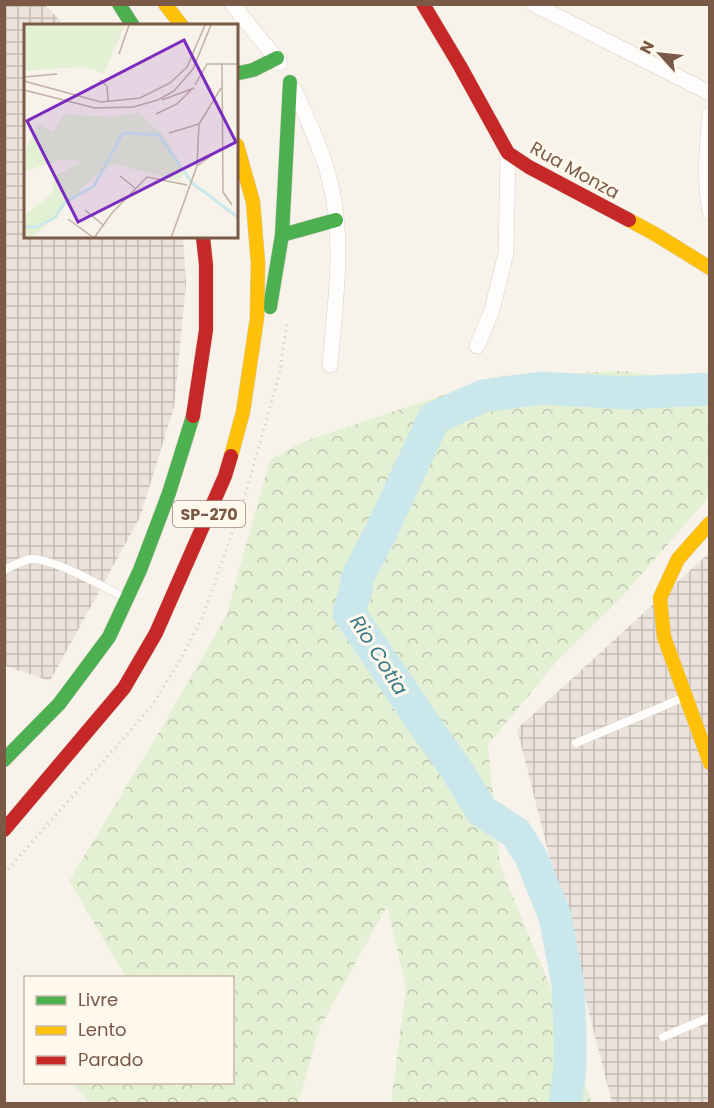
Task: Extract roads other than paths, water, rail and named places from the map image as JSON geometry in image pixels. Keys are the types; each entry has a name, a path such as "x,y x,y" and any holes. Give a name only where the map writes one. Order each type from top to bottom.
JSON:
{"main road":[{"path":"119,4 132,24"},
{"path":"165,4 180,24"},
{"name":"Rua Monza","path":"423,4 508,153 529,167 656,234 710,268"},
{"path":"238,72 253,70 277,58"},
{"path":"243,412 265,339 282,235 290,82"},
{"name":"SP-270","path":"4,830 124,688 156,633 225,476 243,412 257,318 258,263 253,202 238,149"},
{"path":"282,235 336,220"},
{"name":"SP-270","path":"4,760 59,704 109,637 140,570 169,493 195,411 206,330 206,265 203,238"},
{"path":"710,523 678,559 660,598 664,637 710,763"}],"street":[{"path":"232,4 277,58 307,117 328,173 336,220 338,262 330,365"},
{"path":"532,4 710,93"},
{"path":"710,114 706,194 710,213"},
{"path":"477,346 492,310 506,253 508,153"}],"lane":[{"path":"4,570 23,561 43,560 72,571 127,598"},
{"path":"576,744 686,697"},
{"path":"663,1036 710,1017"}],"waterway":[{"name":"Rio Cotia","path":"565,1104 570,1069 568,985 555,916 531,857 516,833 482,811 454,766 349,613 357,578 434,418 483,396 541,388 628,393 710,389"}]}
